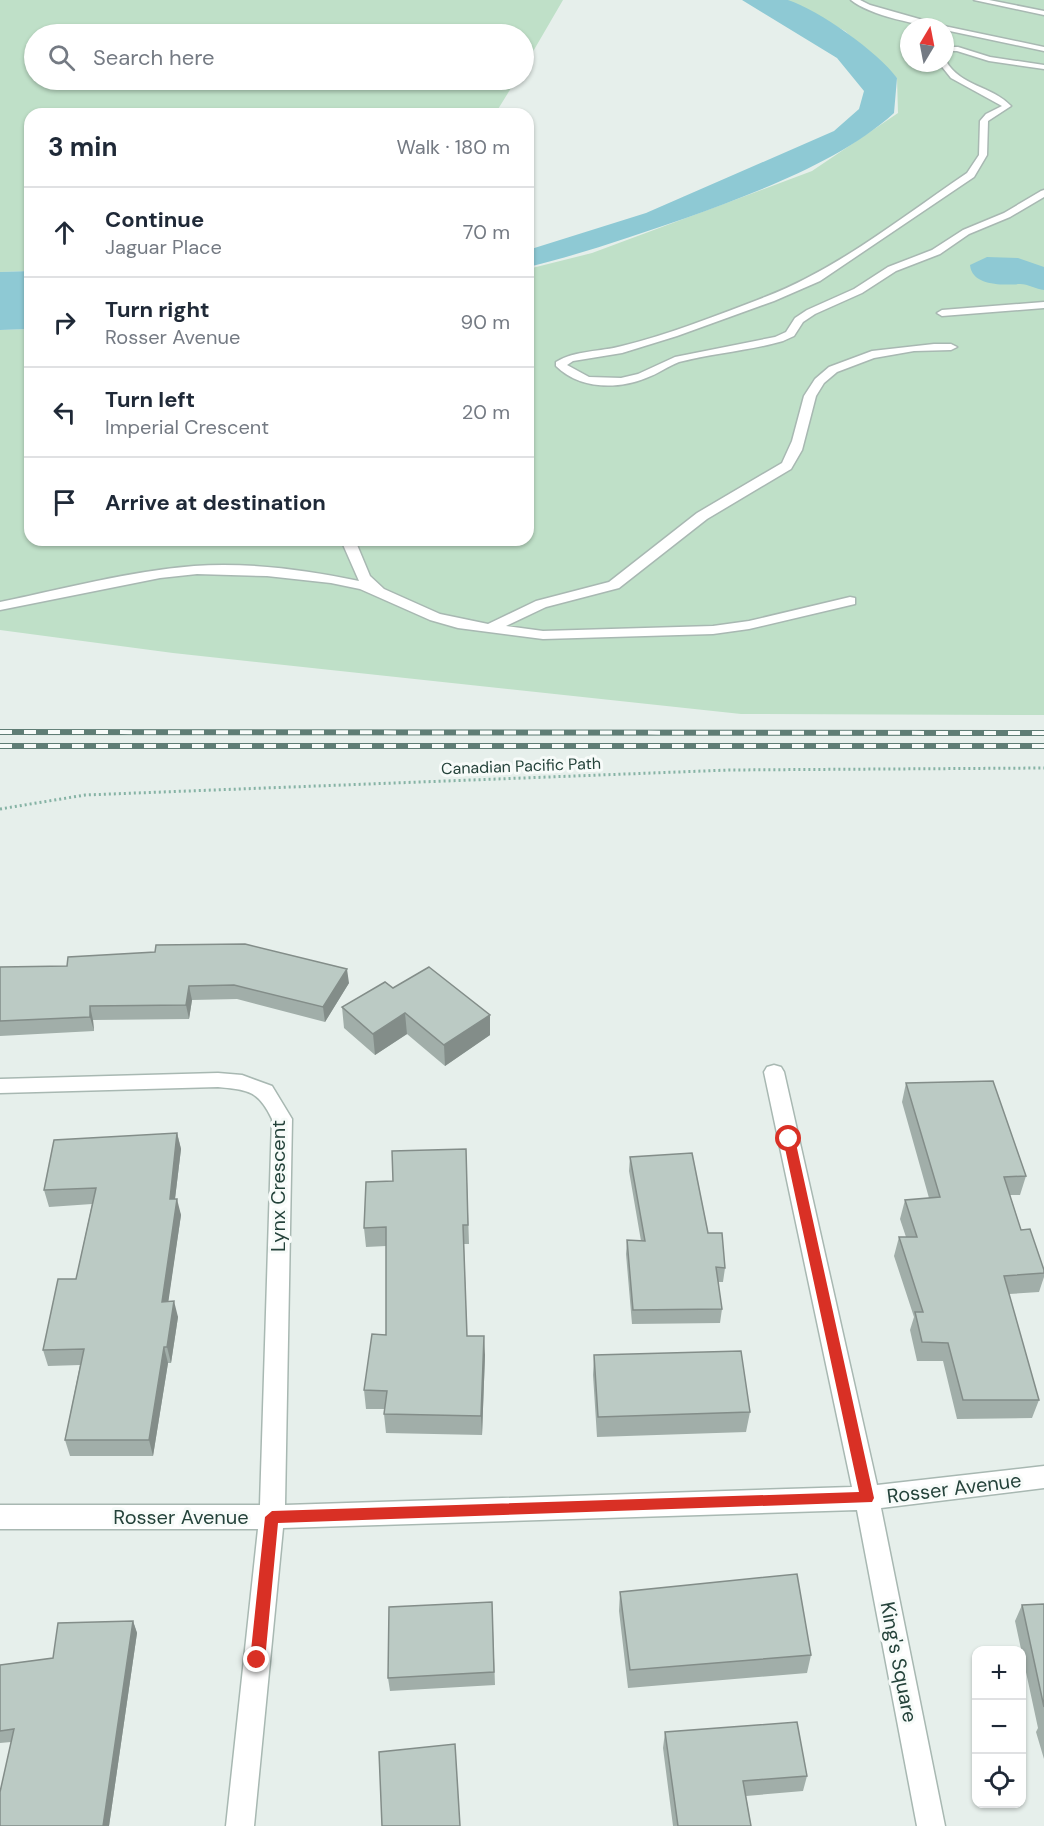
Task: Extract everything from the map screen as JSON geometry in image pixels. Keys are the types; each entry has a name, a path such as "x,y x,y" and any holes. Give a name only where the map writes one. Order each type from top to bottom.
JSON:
{"street":[{"path":"855,0 867,7 907,18"},
{"path":"978,0 1044,13"},
{"path":"954,30 1044,49"},
{"path":"954,49 965,50 989,59 1044,67"},
{"path":"948,72 1007,106 1003,111 991,114 984,121 983,155 971,175 884,234 796,288 644,344 598,355 564,359 560,364 563,369 583,378 613,382 640,377 680,359 779,339 790,334 799,320 811,312 858,291 892,269 936,252 966,232 1007,215 1044,193"},
{"path":"942,313 1044,305"},
{"path":"490,629 527,609 561,598 603,590 614,585 694,521 786,466 795,454 810,396 820,378 881,351 911,347 951,347"},
{"path":"351,546 364,578 372,587 391,598"},
{"path":"0,606 159,574 197,570 267,572 331,579 364,586 435,616 490,629 543,635 713,630 749,625 850,601"},
{"name":"King's Square","path":"774,1072 867,1498 931,1826"},
{"name":"Lynx Crescent","path":"0,1086 218,1080 250,1083 272,1096 282,1119 272,1517 240,1826"},
{"name":"Rosser Avenue","path":"0,1517 272,1517 867,1498 1044,1477"}],"path":[{"name":"Canadian Pacific Path","path":"0,809 85,795 729,770 1044,768"}],"green space":[{"path":"0,0 563,0 534,50 534,24 24,24 24,90 510,90 499,108 24,108 24,271 0,272"},
{"path":"787,0 1044,0 1044,715 741,714 173,653 0,630 0,330 24,329 24,546 534,546 534,268 592,253 812,171 898,113 897,78 845,31"}],"water":[{"path":"742,0 788,0 801,5 847,33 876,56 897,78 894,113 848,147 767,187 588,251 534,265 534,248 646,213 834,131 859,109 864,91 837,58"},
{"path":"987,257 1018,258 1044,267 1044,290 1023,284 1006,285 983,281 972,272 970,265"},
{"path":"24,271 24,329 0,330 0,272"}],"building":[{"path":"245,944 347,969 323,1007 234,985 189,986 186,1005 90,1006 90,1017 0,1021 0,967 67,966 68,957 155,952 156,945"},
{"path":"429,967 490,1015 444,1045 405,1013 373,1034 342,1007 385,982 393,988"},
{"path":"993,1081 1026,1176 1004,1177 1021,1230 1030,1229 1044,1270 1044,1273 1004,1276 1039,1400 963,1400 948,1343 922,1342 915,1312 923,1312 899,1237 917,1237 905,1200 940,1197 906,1083"},
{"path":"177,1133 170,1199 177,1199 162,1302 174,1301 149,1440 65,1440 84,1349 43,1350 58,1279 76,1279 96,1188 44,1190 54,1140"},
{"path":"466,1149 468,1225 463,1225 467,1336 484,1336 481,1416 384,1414 387,1391 364,1390 372,1334 386,1335 386,1227 364,1228 366,1182 393,1181 392,1151"},
{"path":"692,1153 708,1233 722,1233 725,1268 716,1267 722,1309 633,1310 627,1240 645,1241 630,1157"},
{"path":"741,1351 750,1412 598,1417 594,1355"},
{"path":"797,1574 811,1655 630,1670 620,1592"},
{"path":"492,1602 494,1672 388,1678 389,1607"},
{"path":"1044,1604 1044,1707 1022,1605"},
{"path":"133,1621 103,1826 0,1826 0,1792 14,1729 0,1731 0,1665 53,1658 58,1623"},
{"path":"797,1722 807,1776 743,1781 751,1826 678,1826 665,1732"},
{"path":"455,1744 460,1826 382,1826 379,1752"}],"railway":[{"path":"0,732 1044,733"},
{"path":"0,746 1044,746"}],"route":[{"path":"257,1660 272,1517 867,1498 789,1139"}]}
